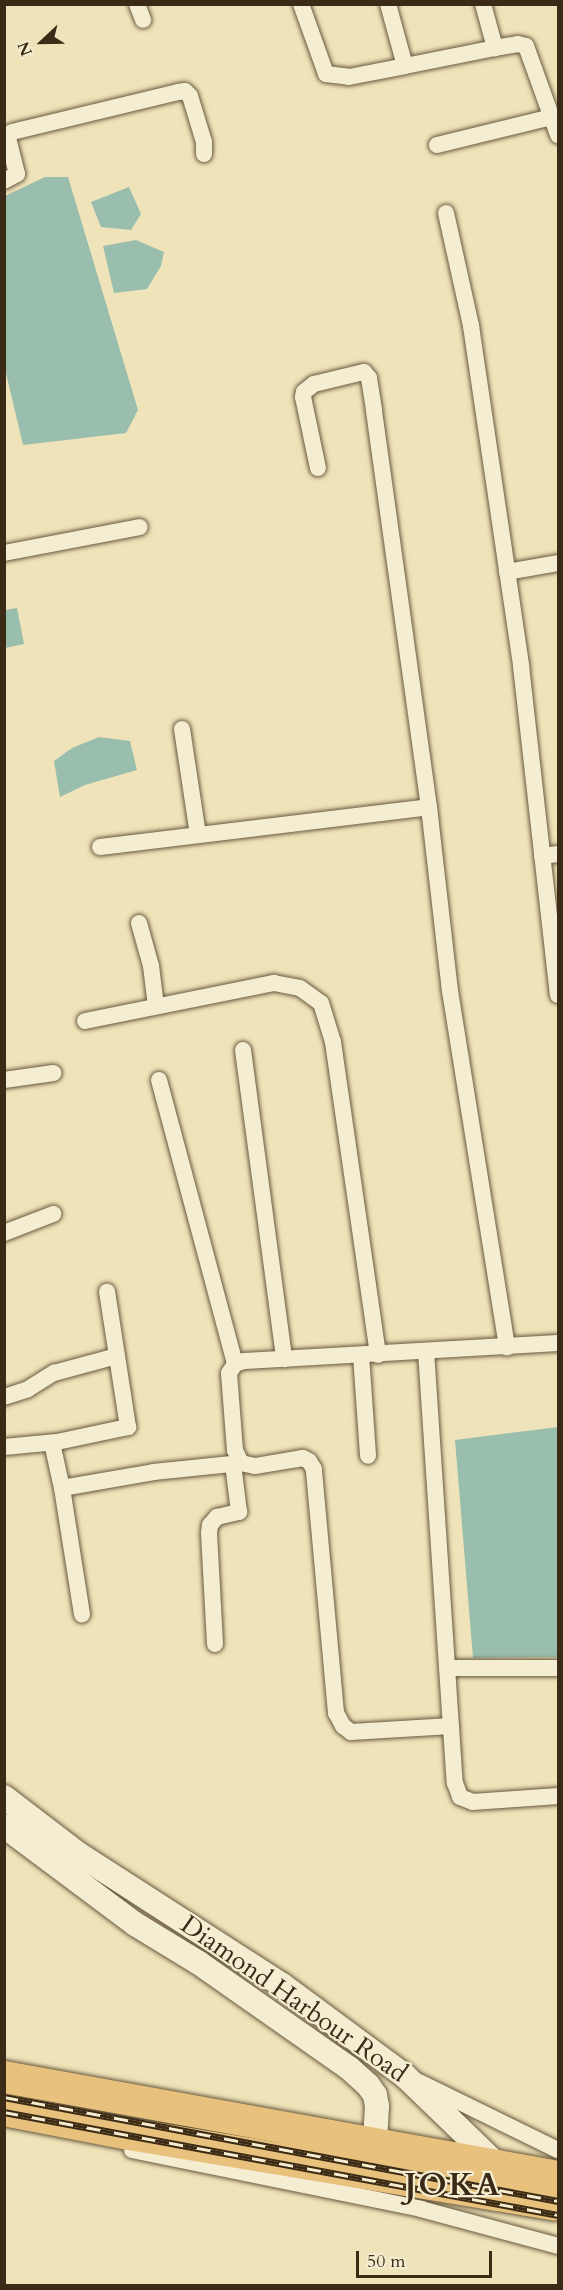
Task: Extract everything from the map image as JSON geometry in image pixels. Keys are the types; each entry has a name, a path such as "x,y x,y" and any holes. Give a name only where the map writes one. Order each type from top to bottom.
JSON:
{"highway":[{"path":"4,2077 374,2159 500,2195 554,2177"},
{"path":"4,2110 129,2134 374,2159 496,2164 554,2177"}],"main road":[{"name":"Diamond Harbour Road","path":"4,1797 77,1853 282,1985 405,2076 496,2164"},
{"path":"4,1826 135,1924 199,1964 348,2068 375,2095 374,2159"},
{"path":"496,2164 500,2195"}],"street":[{"path":"300,4 326,74 349,77 495,48 518,44 526,46 558,135"},
{"path":"388,4 405,66"},
{"path":"483,4 495,48"},
{"path":"4,181 17,174 8,137 12,132 185,91 190,96 204,142 204,154"},
{"path":"437,145 552,117"},
{"path":"446,213 471,326 521,666 558,995"},
{"path":"318,468 304,392 314,384 364,372 369,378 375,411 429,807 450,991 507,1347"},
{"path":"4,553 140,527"},
{"path":"507,572 558,563"},
{"path":"182,729 198,835"},
{"path":"100,847 429,807"},
{"path":"542,856 558,854"},
{"path":"139,922 151,966 156,1006"},
{"path":"85,1021 274,983 300,988 321,1004 333,1042 378,1354"},
{"path":"243,1050 284,1359"},
{"path":"4,1080 54,1073"},
{"path":"159,1080 235,1364"},
{"path":"4,1233 53,1214"},
{"path":"4,1447 52,1443 128,1427 107,1292"},
{"path":"215,1644 210,1525 217,1517 239,1512 229,1373 235,1364 244,1361 507,1347 558,1342"},
{"path":"426,1351 454,1783 460,1797 473,1802 558,1796"},
{"path":"361,1355 368,1456"},
{"path":"4,1397 28,1389 54,1373 117,1356"},
{"path":"52,1443 62,1488 82,1614"},
{"path":"62,1488 154,1472 237,1463 255,1466 303,1458 309,1461 314,1469 336,1713 343,1726 351,1732 451,1726"},
{"path":"447,1668 558,1668"},
{"path":"405,2076 554,2177"},
{"path":"4,2124 421,2209 558,2247"}],"shaded area":[{"path":"45,177 68,177 138,410 126,433 23,445 5,369 5,196"},
{"path":"129,187 141,214 131,230 101,227 91,202"},
{"path":"136,240 164,252 161,266 147,289 114,293 103,246"},
{"path":"17,608 24,644 5,648 5,610"},
{"path":"99,737 130,741 137,770 85,785 60,797 54,761 72,748"},
{"path":"558,1427 558,1657 473,1658 455,1440"}],"railway":[{"path":"4,2097 558,2201"},
{"path":"4,2112 558,2215"}],"district":[{"name":"JOKA","path":"453,2185"}]}
